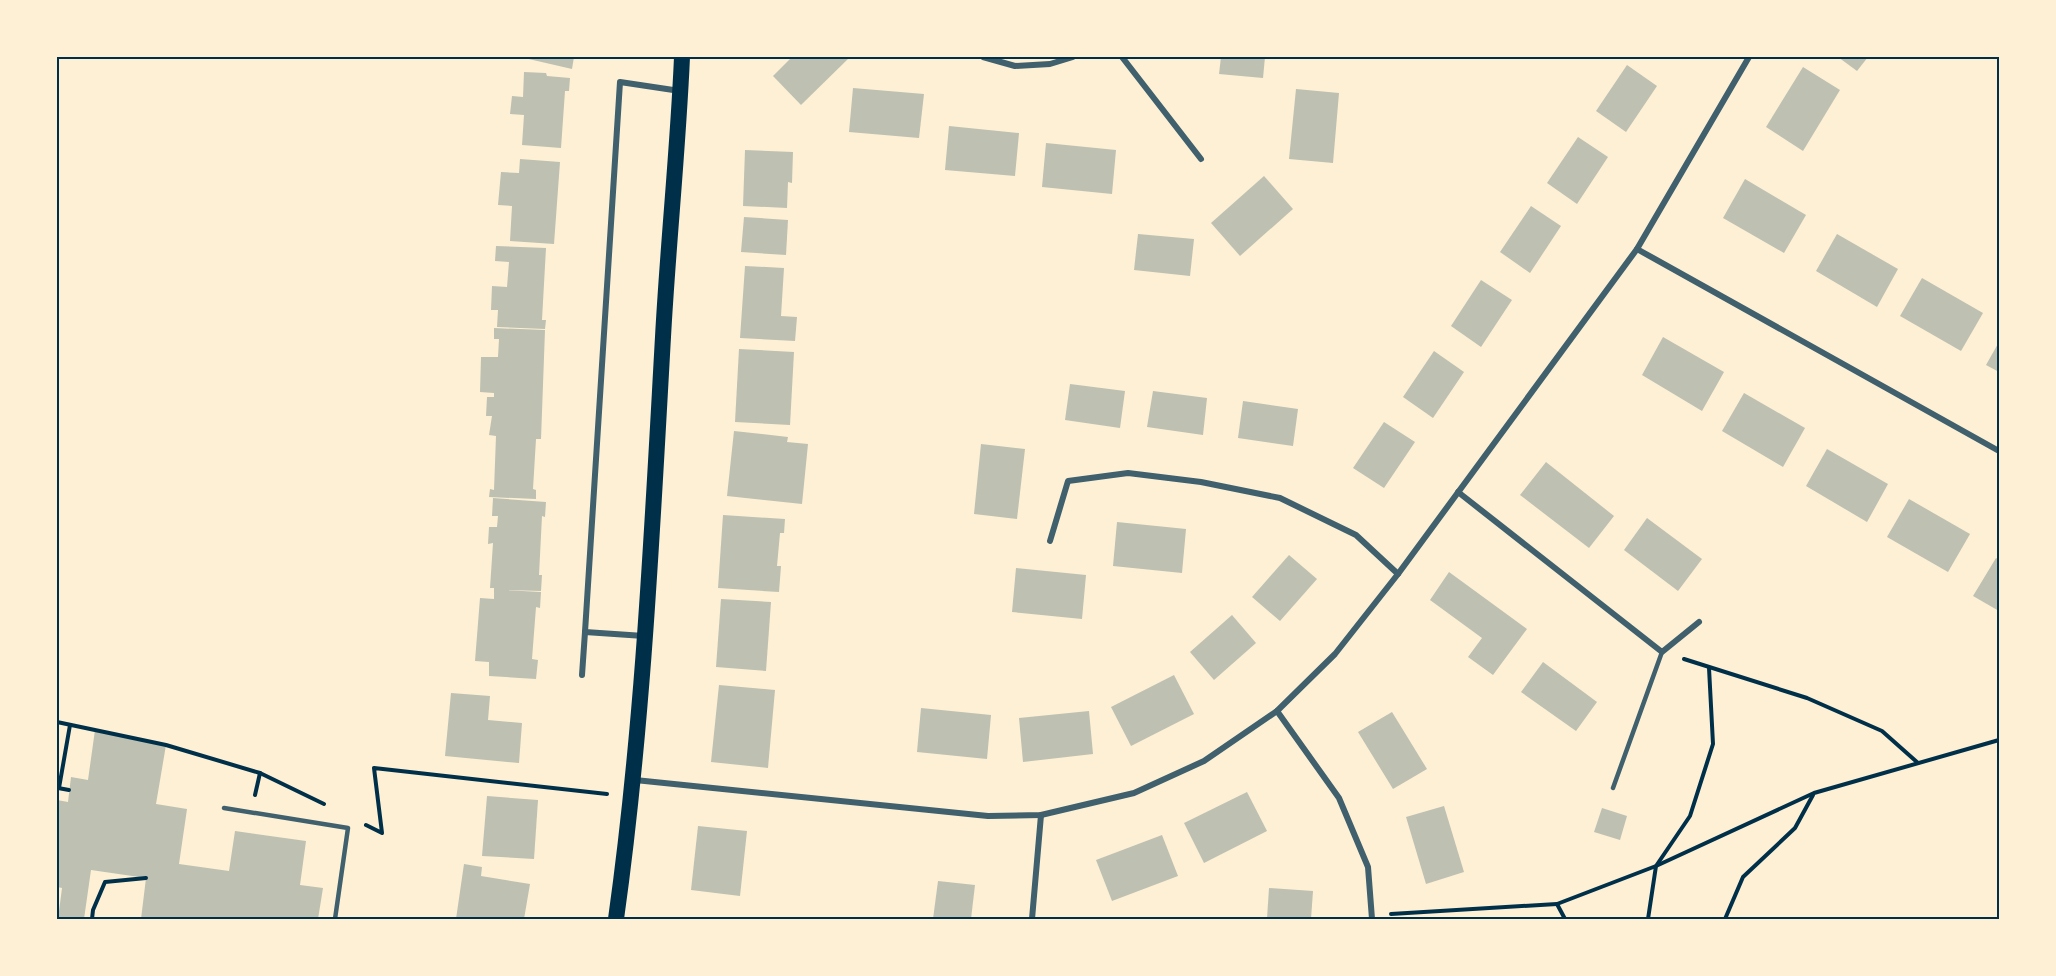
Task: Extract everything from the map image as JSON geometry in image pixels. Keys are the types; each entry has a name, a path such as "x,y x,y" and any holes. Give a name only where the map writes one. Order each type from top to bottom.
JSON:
{"highway":[{"path":"616,919 633,788 646,637 666,276 682,57"}],"street":[{"path":"983,57 1015,66 1050,64 1073,57"},
{"path":"1122,57 1201,159"},
{"path":"633,788 988,816 1041,815 1134,793 1204,761 1277,711 1335,654 1398,574 1637,249 1749,57"},
{"path":"582,675 620,82 680,91"},
{"path":"1637,249 1999,451"},
{"path":"1050,541 1068,481 1128,473 1201,482 1280,498 1356,535 1398,574"},
{"path":"1458,492 1662,652 1699,622"},
{"path":"585,632 646,637"},
{"path":"1277,711 1339,798 1368,867 1372,917"},
{"path":"1032,919 1041,815"}],"lane":[{"path":"1613,788 1662,652"},
{"path":"224,808 348,828 335,919"}],"path":[{"path":"1662,652 1807,698 1882,731 1919,763"},
{"path":"1648,919 1656,866 1690,816 1713,744 1709,668"},
{"path":"57,722 166,745 260,772 332,808"},
{"path":"69,790 58,786 70,725"},
{"path":"1372,917 1557,904 1656,866 1814,793 1999,740"},
{"path":"362,823 382,833 374,768 633,788"},
{"path":"1725,919 1743,877 1795,828 1814,793"},
{"path":"92,919 93,910 105,882 146,878"},
{"path":"1557,904 1565,919"}],"building":[{"path":"520,57 574,57 572,69"},
{"path":"792,57 850,57 801,105 773,76"},
{"path":"1221,57 1265,57 1263,78 1219,74"},
{"path":"1838,57 1868,57 1857,71"},
{"path":"1627,65 1657,86 1626,132 1596,111"},
{"path":"1803,67 1840,90 1803,151 1766,127"},
{"path":"524,72 546,73 547,76 570,78 569,91 565,91 561,148 522,145 524,115 510,114 512,96 523,97"},
{"path":"853,88 924,94 919,138 849,132"},
{"path":"1296,89 1339,93 1333,163 1289,159"},
{"path":"949,126 1019,133 1015,176 945,170"},
{"path":"1578,137 1608,157 1577,204 1547,183"},
{"path":"1046,143 1116,150 1112,194 1042,187"},
{"path":"745,150 793,152 792,183 788,182 787,208 743,206"},
{"path":"520,159 560,162 554,244 510,241 512,206 498,205 501,172 519,173"},
{"path":"1264,176 1293,209 1240,256 1211,223"},
{"path":"1745,179 1806,215 1784,253 1723,218"},
{"path":"1531,206 1561,226 1530,273 1500,252"},
{"path":"744,217 788,220 786,255 741,252"},
{"path":"1138,234 1194,239 1190,276 1134,270"},
{"path":"1837,234 1898,269 1877,307 1816,271"},
{"path":"496,246 546,248 542,320 546,320 545,329 497,327 498,310 491,310 492,286 507,287 509,262 495,261"},
{"path":"745,266 784,268 781,316 797,317 795,341 740,338"},
{"path":"1922,278 1983,313 1961,351 1900,316"},
{"path":"1481,280 1512,300 1481,347 1451,326"},
{"path":"494,328 545,330 541,439 536,439 533,489 536,490 536,499 489,497 490,489 494,490 496,436 489,435 492,416 486,416 487,397 494,397 494,393 480,392 481,357 498,357 499,339 494,339"},
{"path":"1663,337 1724,372 1702,411 1642,375"},
{"path":"1999,342 1999,372 1986,365"},
{"path":"739,349 794,352 790,425 735,422"},
{"path":"1434,351 1464,372 1433,418 1403,397"},
{"path":"1070,384 1125,391 1120,428 1065,420"},
{"path":"1153,391 1207,398 1203,435 1147,427"},
{"path":"1744,393 1805,428 1783,467 1722,431"},
{"path":"1243,401 1298,409 1293,446 1238,438"},
{"path":"1384,422 1415,442 1384,488 1353,468"},
{"path":"734,431 788,437 787,442 808,444 802,504 727,496"},
{"path":"981,444 1025,449 1017,519 974,514"},
{"path":"1827,449 1888,484 1867,522 1806,486"},
{"path":"1546,462 1614,516 1589,548 1520,495"},
{"path":"493,498 546,502 545,517 542,516 539,575 542,575 541,591 505,590 541,592 540,608 536,607 532,659 538,660 536,679 489,676 489,662 475,661 480,598 494,599 494,588 490,588 493,543 488,544 489,527 497,527 498,516 492,516"},
{"path":"1909,499 1970,534 1948,572 1887,537"},
{"path":"723,515 785,519 784,533 780,533 777,566 781,566 779,592 718,588"},
{"path":"1647,518 1702,559 1678,591 1624,550"},
{"path":"1117,522 1186,529 1182,573 1113,566"},
{"path":"1289,555 1317,579 1280,621 1252,597"},
{"path":"1996,558 1999,560 1999,611 1973,596"},
{"path":"1016,568 1086,575 1082,619 1012,612"},
{"path":"1449,572 1527,629 1493,675 1468,657 1482,638 1430,600"},
{"path":"721,599 771,602 766,671 716,667"},
{"path":"1232,615 1256,643 1214,680 1190,652"},
{"path":"1543,662 1597,702 1576,731 1521,692"},
{"path":"1174,675 1194,714 1131,746 1111,707"},
{"path":"719,685 775,690 768,768 711,762"},
{"path":"451,693 490,696 488,720 522,723 519,763 445,756"},
{"path":"921,708 991,715 987,759 917,752"},
{"path":"1089,711 1093,754 1023,762 1019,718"},
{"path":"1392,712 1427,769 1393,789 1358,732"},
{"path":"95,730 166,745 156,804 187,809 179,864 229,871 235,831 306,841 300,885 323,888 318,919 141,919 146,878 91,870 84,919 58,919 62,888 57,887 57,800 68,802 71,777 88,780"},
{"path":"1247,792 1267,831 1204,863 1184,823"},
{"path":"487,796 538,800 534,859 482,856"},
{"path":"1444,806 1464,872 1426,884 1406,817"},
{"path":"1602,808 1627,816 1620,840 1594,832"},
{"path":"698,826 747,831 740,896 691,890"},
{"path":"1162,835 1178,876 1112,901 1096,860"},
{"path":"464,864 482,867 481,876 530,884 524,919 456,919"},
{"path":"938,881 975,885 971,919 933,919"},
{"path":"1269,888 1313,891 1311,919 1267,919"}]}
